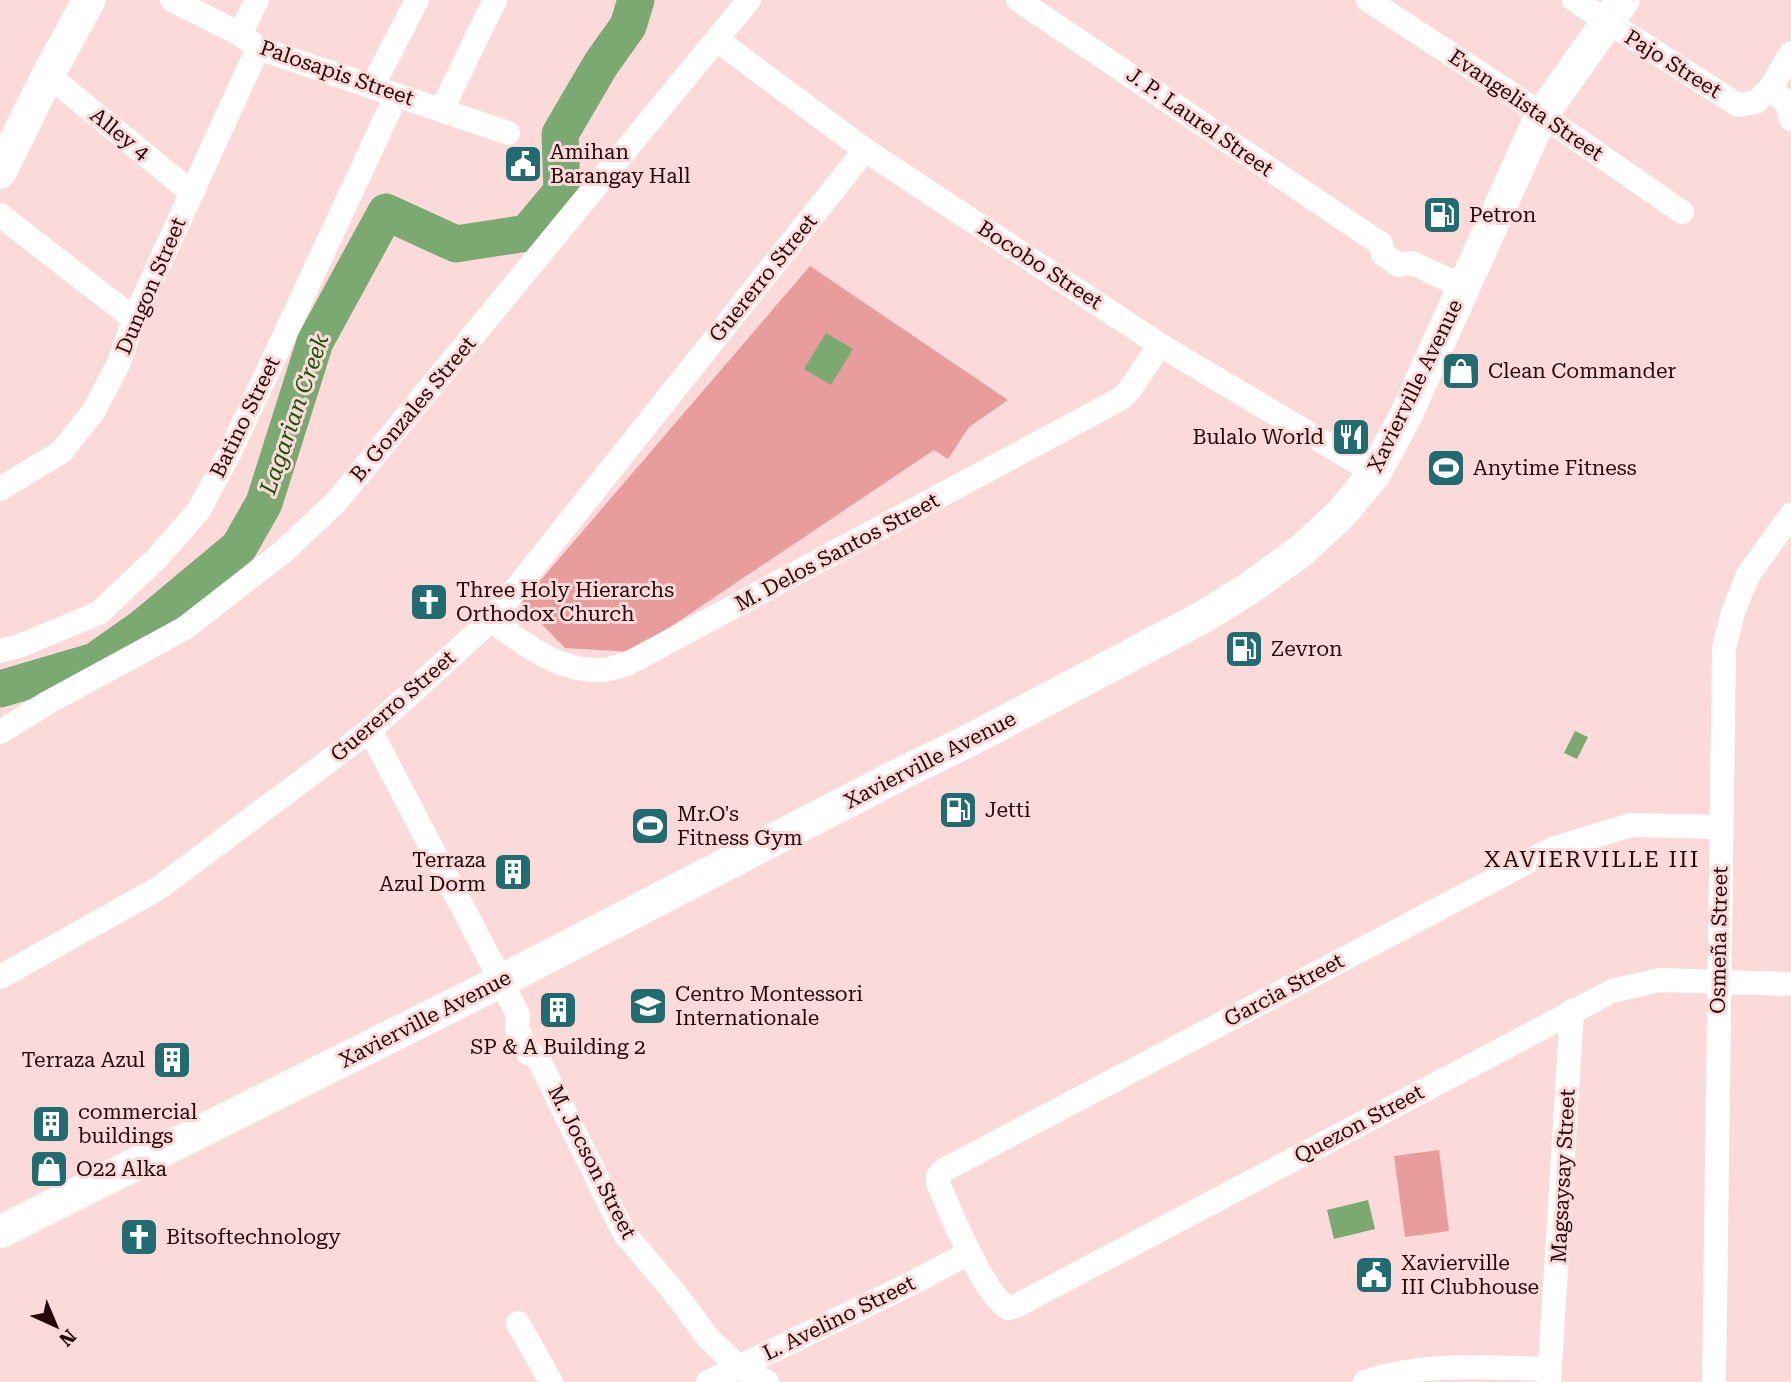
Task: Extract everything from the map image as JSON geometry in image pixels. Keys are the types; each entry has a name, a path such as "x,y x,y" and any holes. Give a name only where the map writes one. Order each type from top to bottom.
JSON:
{"main road":[{"path":"0,172 89,0"},
{"name":"Xavierville Avenue","path":"0,1232 501,981 968,741 1203,617 1301,551 1341,514 1375,473 1405,417 1541,116 1615,11"}],"street":[{"name":"Palosapis Street","path":"172,0 249,41 396,96 508,133"},
{"name":"Dungon Street","path":"0,489 61,452 93,412 119,363 134,319 192,193 249,41 257,0"},
{"path":"372,87 417,0"},
{"path":"442,109 495,0"},
{"name":"B. Gonzales Street","path":"0,732 47,703 185,628 284,551 336,502 749,0"},
{"name":"J. P. Laurel Street","path":"1018,0 1381,244 1382,254 1399,265 1412,263 1464,287"},
{"name":"Evangelista Street","path":"1368,0 1682,212"},
{"name":"Pajo Street","path":"1574,0 1615,11 1738,105 1756,102 1771,87"},
{"name":"Bocobo Street","path":"717,40 865,150 1160,345 1375,473"},
{"path":"1791,53 1771,87 1787,104 1791,119"},
{"name":"Alley 4","path":"48,75 192,193"},
{"name":"Batino Street","path":"0,651 19,646 99,613 157,558 199,510 230,452 396,96"},
{"name":"Guererro Street","path":"0,977 159,888 370,730 491,621 865,150"},
{"path":"0,215 134,319"},
{"name":"M. Delos Santos Street","path":"491,621 544,657 579,669 601,671 627,664 1120,399 1128,392 1160,345"},
{"name":"Osmeña Street","path":"1714,1382 1724,648 1733,612 1748,575 1791,515"},
{"name":"M. Jocson Street","path":"370,730 501,981 517,1015 517,1028 528,1053 538,1058 624,1233 709,1339 739,1367 767,1382"},
{"name":"Garcia Street","path":"969,1253 938,1183 944,1170 1552,849 1631,825 1721,827"},
{"name":"Quezon Street","path":"969,1253 999,1302 1008,1308 1016,1306 1612,991 1659,980 1791,984"},
{"name":"Magsaysay Street","path":"1550,1376 1572,1011"},
{"name":"L. Avelino Street","path":"708,1382 969,1253"},
{"path":"518,1323 551,1382"},
{"path":"1365,1382 1398,1371 1434,1367 1550,1376"}],"shaded area":[{"path":"810,266 1008,400 969,427 948,459 934,450 633,652 565,648 521,603"},
{"path":"826,333 853,349 831,385 804,369"},
{"path":"1575,731 1588,737 1577,759 1564,753"},
{"path":"1439,1150 1449,1231 1405,1237 1394,1156"},
{"path":"1368,1200 1375,1229 1334,1239 1327,1210"}],"waterway":[{"name":"Lagarian Creek","path":"0,689 95,661 142,628 239,547 264,503 315,342 386,212 456,244 527,233 562,191 560,134 601,64 628,26 636,0"}],"place":[{"name":"Amihan Barangay Hall","path":"523,164"},
{"name":"Petron","path":"1442,215"},
{"name":"Clean Commander","path":"1461,371"},
{"name":"Bulalo World","path":"1351,437"},
{"name":"Anytime Fitness","path":"1446,468"},
{"name":"Three Holy Hierarchs Orthodox Church","path":"429,602"},
{"name":"Zevron","path":"1244,649"},
{"name":"Jetti","path":"958,810"},
{"name":"Mr.O's Fitness Gym","path":"650,826"},
{"name":"Terraza Azul Dorm","path":"513,872"},
{"name":"Centro Montessori Internationale","path":"648,1006"},
{"name":"SP & A Building 2","path":"558,1010"},
{"name":"Terraza Azul","path":"172,1060"},
{"name":"commercial buildings","path":"51,1124"},
{"name":"O22 Alka","path":"49,1169"},
{"name":"Bitsoftechnology","path":"139,1237"},
{"name":"Xavierville III Clubhouse","path":"1374,1275"}],"district":[{"name":"XAVIERVILLE III","path":"1592,859"}]}
